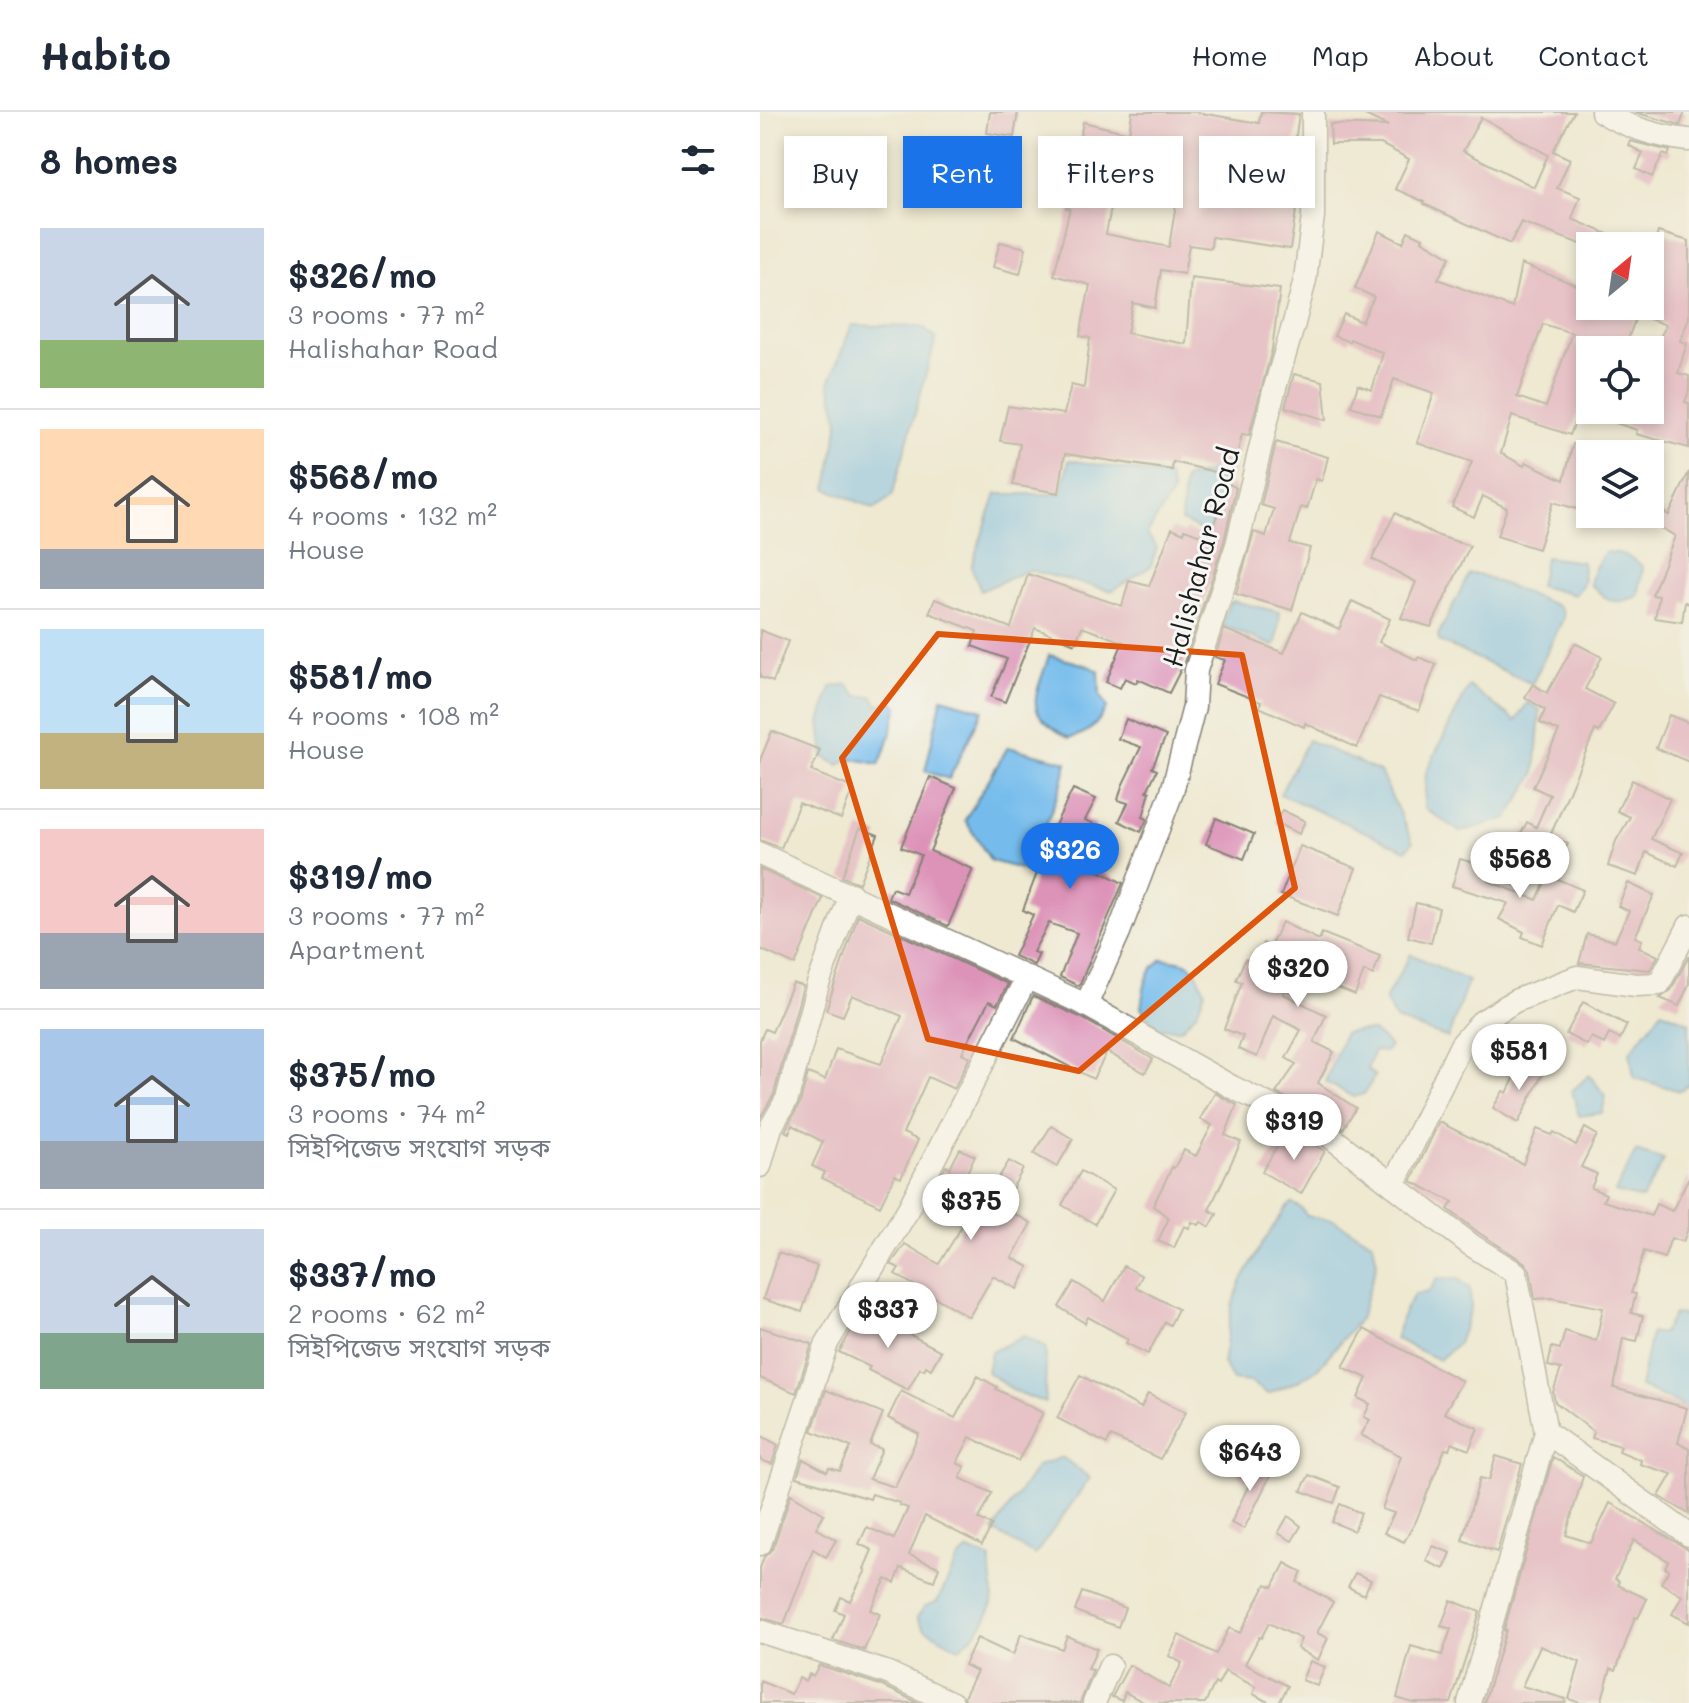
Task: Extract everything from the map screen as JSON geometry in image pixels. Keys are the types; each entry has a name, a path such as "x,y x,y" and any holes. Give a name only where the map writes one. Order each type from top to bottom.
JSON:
{"street":[{"name":"Halishahar Road","path":"1086,1005 1119,932 1172,792 1194,707 1196,670 1237,545 1274,391 1305,280 1313,216 1313,112"},
{"path":"1602,112 1641,129 1689,140"},
{"path":"760,854 1086,1005 1232,1087 1323,1131 1471,1245 1516,1273 1546,1432 1469,1703"},
{"path":"760,1166 771,1127 787,1099 818,984 851,894"},
{"path":"1393,1185 1461,1045 1481,1022 1515,1001 1577,977 1625,984 1659,984 1689,926"},
{"path":"760,1544 827,1343 909,1208 1027,977"},
{"path":"1546,1432 1689,1535"},
{"path":"760,1631 888,1673 952,1703"},
{"path":"1094,1703 1110,1666"}],"highlighted area":[{"path":"938,634 1242,655 1295,888 1079,1071 928,1039 842,758"}],"water":[{"path":"852,325 923,327 936,338 892,496 875,509 827,489 839,421 829,383"},
{"path":"1069,460 1168,476 1173,492 1147,534 1157,547 1151,566 1112,591 1028,570 981,591 971,567 996,494 1061,494"},
{"path":"1209,472 1226,480 1209,534 1181,521 1184,479"},
{"path":"1605,552 1626,555 1643,567 1638,596 1623,601 1612,600 1590,584 1594,569"},
{"path":"1545,557 1582,562 1584,582 1575,595 1539,586"},
{"path":"1469,574 1478,574 1558,606 1563,613 1563,619 1532,684 1439,641 1438,635"},
{"path":"1233,601 1280,612 1274,646 1221,625 1229,603"},
{"path":"1049,655 1099,671 1100,696 1107,707 1100,719 1082,734 1069,738 1043,720 1038,711 1037,693"},
{"path":"847,684 858,696 873,696 877,705 891,701 898,706 879,764 849,758 839,765 824,757 820,722 831,687"},
{"path":"1469,686 1516,721 1528,702 1540,710 1535,774 1508,818 1460,832 1424,808 1426,772"},
{"path":"942,698 983,710 949,779 925,771"},
{"path":"1308,740 1380,772 1413,842 1406,850 1280,794"},
{"path":"1008,747 1067,762 1028,871 991,861 965,820"},
{"path":"1411,954 1468,981 1448,1038 1396,1020 1385,999"},
{"path":"1162,959 1191,966 1205,991 1197,1012 1181,1029 1156,1028 1141,1008 1149,975"},
{"path":"1662,1011 1689,1022 1689,1084 1680,1091 1634,1078 1630,1052"},
{"path":"1373,1031 1390,1046 1385,1052 1374,1051 1367,1069 1375,1076 1364,1094 1354,1097 1325,1082 1344,1033"},
{"path":"1589,1075 1606,1096 1602,1113 1579,1116 1572,1091"},
{"path":"1636,1151 1664,1160 1642,1199 1615,1192"},
{"path":"1292,1203 1307,1216 1333,1220 1373,1243 1377,1263 1360,1319 1317,1369 1268,1394 1250,1382 1233,1380 1223,1363 1232,1306 1240,1284 1262,1244"},
{"path":"1438,1278 1459,1279 1470,1289 1471,1308 1458,1343 1439,1360 1395,1339 1405,1309 1415,1294 1428,1292"},
{"path":"1674,1314 1684,1315 1689,1321 1689,1409 1685,1410 1680,1404 1640,1387 1651,1333 1663,1333"},
{"path":"1024,1336 1046,1347 1045,1403 1015,1391 987,1372 991,1352"},
{"path":"1062,1457 1090,1478 1035,1555 993,1531 1037,1466"},
{"path":"968,1550 991,1559 993,1599 983,1623 959,1648 925,1629 917,1617 925,1606 937,1602 958,1559"}],"building":[{"path":"990,112 1018,112 1014,136 987,133"},
{"path":"1132,112 1195,112 1259,123 1261,112 1299,114 1296,136 1199,136 1199,208 1296,208 1290,249 1212,237 1211,248 1189,245 1184,274 1161,270 1155,308 1133,303 1127,333 1186,344 1191,278 1280,289 1272,349 1249,435 1242,434 1232,476 1173,462 1172,470 1065,454 1059,493 1013,485 1020,444 1000,441 1008,406 1064,414 1071,385 1084,388 1090,338 1080,336 1090,285 1054,275 1070,208 1111,208 1106,234 1169,247 1175,208 1183,208 1183,136 1080,136 1083,122 1129,133"},
{"path":"1359,112 1574,112 1553,151 1570,159 1557,188 1580,197 1572,219 1603,232 1576,232 1576,242 1521,222 1510,244 1395,189 1409,159 1381,144 1331,144 1330,124 1388,126","holes":["1481,117 1548,155 1534,187 1463,151"]},
{"path":"1634,112 1685,112 1680,125"},
{"path":"1630,141 1670,151 1668,156 1663,154 1652,177 1636,169 1643,153 1628,145"},
{"path":"1379,231 1403,243 1408,231 1450,257 1438,279 1512,308 1521,264 1576,285 1576,320 1635,320 1629,336 1576,336 1576,419 1570,435 1512,416 1501,453 1524,466 1526,462 1564,480 1573,444 1576,445 1576,509 1553,502 1538,549 1497,536 1507,508 1483,496 1474,517 1452,507 1472,462 1417,443 1434,393 1394,379 1381,416 1351,406 1358,385 1372,390 1383,353 1350,339 1349,342 1334,336 1344,314 1362,322 1374,297 1355,288","holes":["1543,324 1572,333 1546,407 1517,397"]},
{"path":"1664,234 1689,241 1689,318 1680,341 1687,343 1678,373 1689,376 1685,402 1689,403 1689,448 1636,434 1637,430 1619,424 1664,424 1664,336 1661,336 1666,325 1653,320 1664,320"},
{"path":"1000,242 1026,248 1020,274 993,267"},
{"path":"1294,374 1323,381 1327,420 1285,407"},
{"path":"1276,442 1328,457 1322,481 1316,479 1307,509 1301,507 1290,543 1310,548 1292,610 1236,594 1254,532 1266,536 1274,509 1261,505"},
{"path":"1689,472 1689,604 1685,602 1682,622 1655,618 1659,596 1652,595 1675,536 1661,528 1664,528 1664,512 1669,515"},
{"path":"1230,484 1236,488 1224,541 1184,663 1169,693 1138,679 1136,683 1125,678 1120,688 1106,682 1123,642 1082,627 1075,644 1035,628 1005,702 991,697 1007,659 972,646 977,631 929,613 935,599 1011,628 1028,574 1122,606 1129,581 1149,586 1172,528 1184,533 1185,529 1208,538"},
{"path":"1395,513 1436,535 1470,546 1431,627 1401,618 1416,582 1372,559"},
{"path":"1352,601 1390,619 1379,642 1417,660 1418,657 1436,664 1419,711 1379,697 1357,748 1305,723 1304,727 1259,707 1261,702 1215,684 1225,660 1215,657 1224,629 1284,653 1302,612 1339,629"},
{"path":"760,630 788,641 773,682 760,677"},
{"path":"1575,643 1602,657 1585,689 1614,704 1599,732 1595,730 1551,834 1568,844 1550,874 1511,853 1527,822 1536,827 1550,795 1533,787 1559,731 1540,723 1545,710 1525,697 1533,684 1547,693"},
{"path":"1669,715 1689,723 1689,762 1656,748"},
{"path":"1126,719 1166,736 1152,768 1157,770 1147,791 1150,792 1143,817 1147,819 1141,832 1119,821 1128,803 1118,800 1122,786 1141,747 1118,739"},
{"path":"772,731 820,750 811,771 853,788 841,819 799,803 781,848 760,840 760,760"},
{"path":"930,777 956,788 930,851 973,869 948,926 888,898 892,888 905,893 921,855 901,847"},
{"path":"1632,780 1670,799 1651,839 1683,853 1677,866 1646,852 1638,876 1608,866 1616,841 1630,817 1617,811"},
{"path":"1073,789 1096,799 1085,820 1095,824 1093,846 1085,864 1123,883 1079,986 1060,977 1077,933 1049,923 1033,952 1039,954 1034,965 1014,956 1033,915 1023,910 1056,823"},
{"path":"1282,810 1305,821 1299,834 1276,823"},
{"path":"1216,818 1254,834 1244,859 1206,844"},
{"path":"860,828 878,835 859,883 842,877"},
{"path":"1300,846 1356,868 1338,916 1281,895"},
{"path":"1460,859 1492,868 1488,881 1537,900 1548,875 1583,890 1573,912 1558,905 1542,945 1522,937 1524,932 1499,919 1508,903 1452,886"},
{"path":"760,869 823,898 795,965 760,949"},
{"path":"1628,883 1654,895 1635,937 1642,940 1639,947 1658,956 1650,970 1579,963 1587,934 1615,941 1629,911 1618,906"},
{"path":"1416,903 1439,908 1431,943 1408,937"},
{"path":"858,915 1008,984 997,1005 989,1001 962,1053 970,1057 954,1089 928,1077 903,1133 918,1140 901,1178 895,1175 880,1206 822,1178 825,1172 812,1166 823,1142 792,1125 789,1133 785,1131 800,1103 808,1073 825,1080 836,1049 881,1064 902,1016 852,995 843,1016 826,1010"},
{"path":"1282,922 1319,940 1322,933 1380,956 1373,975 1364,971 1355,995 1293,970 1283,994 1326,1015 1314,1042 1334,1052 1318,1083 1356,1108 1343,1129 1276,1093 1296,1064 1286,1058 1301,1030 1273,1016 1257,1057 1238,1049 1243,1036 1224,1029 1242,982 1236,980 1245,959 1255,963 1263,943 1270,946"},
{"path":"1689,956 1689,984 1679,1006 1660,998 1671,990"},
{"path":"793,983 803,986 774,1094 760,1118 760,1040 765,1029 772,1032"},
{"path":"1033,996 1080,1017 1153,1059 1145,1073 1107,1052 1093,1079 1014,1038"},
{"path":"1583,1002 1627,1025 1620,1039 1609,1034 1604,1044 1591,1037 1587,1045 1566,1034"},
{"path":"1523,1060 1544,1071 1518,1123 1493,1108 1503,1091 1507,1093"},
{"path":"1215,1093 1237,1105 1225,1135 1241,1142 1209,1210 1217,1214 1210,1227 1201,1222 1199,1225 1192,1222 1189,1228 1184,1226 1174,1248 1158,1241 1169,1218 1153,1206 1184,1150 1196,1156 1212,1125 1200,1119"},
{"path":"1439,1122 1523,1164 1537,1129 1552,1135 1554,1132 1576,1145 1585,1128 1597,1135 1581,1167 1597,1174 1591,1188 1606,1194 1603,1201 1651,1216 1656,1204 1672,1211 1689,1177 1689,1226 1683,1242 1671,1238 1664,1258 1644,1251 1631,1293 1636,1294 1631,1313 1643,1316 1637,1341 1623,1338 1614,1388 1687,1408 1678,1443 1689,1448 1689,1514 1659,1496 1672,1474 1640,1464 1641,1460 1619,1451 1621,1446 1592,1438 1594,1432 1555,1402 1553,1392 1561,1369 1548,1366 1552,1347 1560,1349 1565,1331 1596,1341 1603,1308 1552,1298 1535,1299 1530,1270 1524,1262 1448,1209 1453,1202 1411,1181"},
{"path":"1051,1126 1073,1139 1057,1167 1034,1154"},
{"path":"1287,1129 1325,1151 1301,1194 1262,1172"},
{"path":"960,1149 975,1156 961,1185 986,1198 1009,1161 1023,1169 1002,1207 1031,1223 1012,1258 1029,1267 1017,1289 993,1276 969,1317 895,1274 899,1268 891,1264 905,1244 939,1264 968,1216 931,1196 946,1166 950,1168"},
{"path":"1081,1171 1114,1190 1095,1224 1062,1205"},
{"path":"778,1253 817,1266 802,1312 763,1299"},
{"path":"1124,1266 1142,1276 1136,1287 1178,1309 1170,1325 1165,1322 1148,1354 1088,1317 1085,1323 1059,1307 1074,1282 1105,1301"},
{"path":"863,1310 941,1351 931,1369 926,1366 924,1370 920,1368 908,1390 839,1352"},
{"path":"760,1327 812,1344 796,1393 760,1378"},
{"path":"1364,1329 1462,1381 1444,1413 1478,1428 1469,1450 1452,1443 1449,1450 1445,1449 1416,1521 1404,1542 1384,1533 1394,1513 1382,1509 1401,1456 1361,1435 1370,1420 1364,1417 1370,1404 1358,1398 1367,1378 1343,1367"},
{"path":"1080,1375 1141,1408 1148,1394 1186,1412 1160,1459 1111,1436 1107,1444 1057,1418"},
{"path":"978,1376 1043,1413 1018,1461 970,1437 957,1463 965,1467 960,1478 992,1493 979,1519 992,1525 982,1545 925,1516 909,1555 939,1567 934,1581 901,1568 895,1583 886,1579 870,1610 880,1614 864,1650 833,1640 844,1614 835,1610 841,1597 850,1601 866,1570 872,1550 859,1544 867,1527 894,1539 908,1508 872,1494 870,1499 797,1477 803,1459 827,1472 829,1468 840,1471 851,1447 812,1431 826,1390 883,1413 870,1445 882,1449 869,1479 895,1487 919,1434 888,1418 901,1391 955,1418"},
{"path":"760,1435 778,1445 772,1464 760,1460"},
{"path":"1496,1456 1522,1464 1497,1552 1462,1540 1480,1478 1489,1480"},
{"path":"1553,1457 1583,1476 1566,1535 1591,1543 1610,1503 1689,1550 1689,1623 1672,1614 1682,1596 1661,1583 1669,1570 1665,1568 1668,1561 1634,1540 1615,1579 1619,1581 1618,1585 1647,1599 1638,1618 1635,1617 1616,1670 1611,1668 1601,1703 1580,1703 1569,1699 1580,1662 1540,1646 1522,1686 1566,1699 1565,1703 1484,1703 1506,1630"},
{"path":"1243,1461 1270,1476 1244,1529 1231,1523 1250,1482 1236,1474"},
{"path":"1309,1475 1340,1487 1334,1503 1301,1491"},
{"path":"791,1494 824,1514 816,1528 836,1540 826,1557 813,1549 784,1624 760,1617 760,1568 764,1557 773,1548"},
{"path":"1340,1504 1361,1513 1354,1531 1332,1522"},
{"path":"1288,1516 1301,1526 1292,1541 1278,1533"},
{"path":"1433,1546 1451,1553 1444,1569 1426,1561"},
{"path":"1285,1563 1302,1572 1297,1582 1333,1602 1317,1633 1328,1638 1318,1660 1297,1648 1301,1639 1269,1623 1259,1637 1245,1664 1288,1686 1279,1703 1270,1703 1253,1694 1256,1687 1225,1671 1205,1703 1145,1703 1125,1692 1122,1701 1112,1697 1129,1665 1169,1688 1182,1663 1169,1656 1179,1635 1216,1654 1229,1628 1240,1633 1266,1584 1273,1587"},
{"path":"1355,1573 1371,1580 1364,1595 1348,1587"},
{"path":"1082,1592 1125,1608 1118,1627 1075,1611"},
{"path":"1451,1600 1480,1612 1451,1703 1413,1703 1397,1698 1411,1646 1442,1655 1451,1629 1441,1626"},
{"path":"1021,1634 1062,1649 1067,1636 1097,1649 1088,1669 1093,1670 1080,1703 966,1703 964,1697 977,1671 964,1665 977,1638 1013,1655"},
{"path":"1310,1661 1325,1667 1317,1686 1302,1680"},
{"path":"819,1665 883,1686 919,1703 760,1703 760,1681 791,1694 799,1678 805,1681 809,1674 813,1676"}]}
